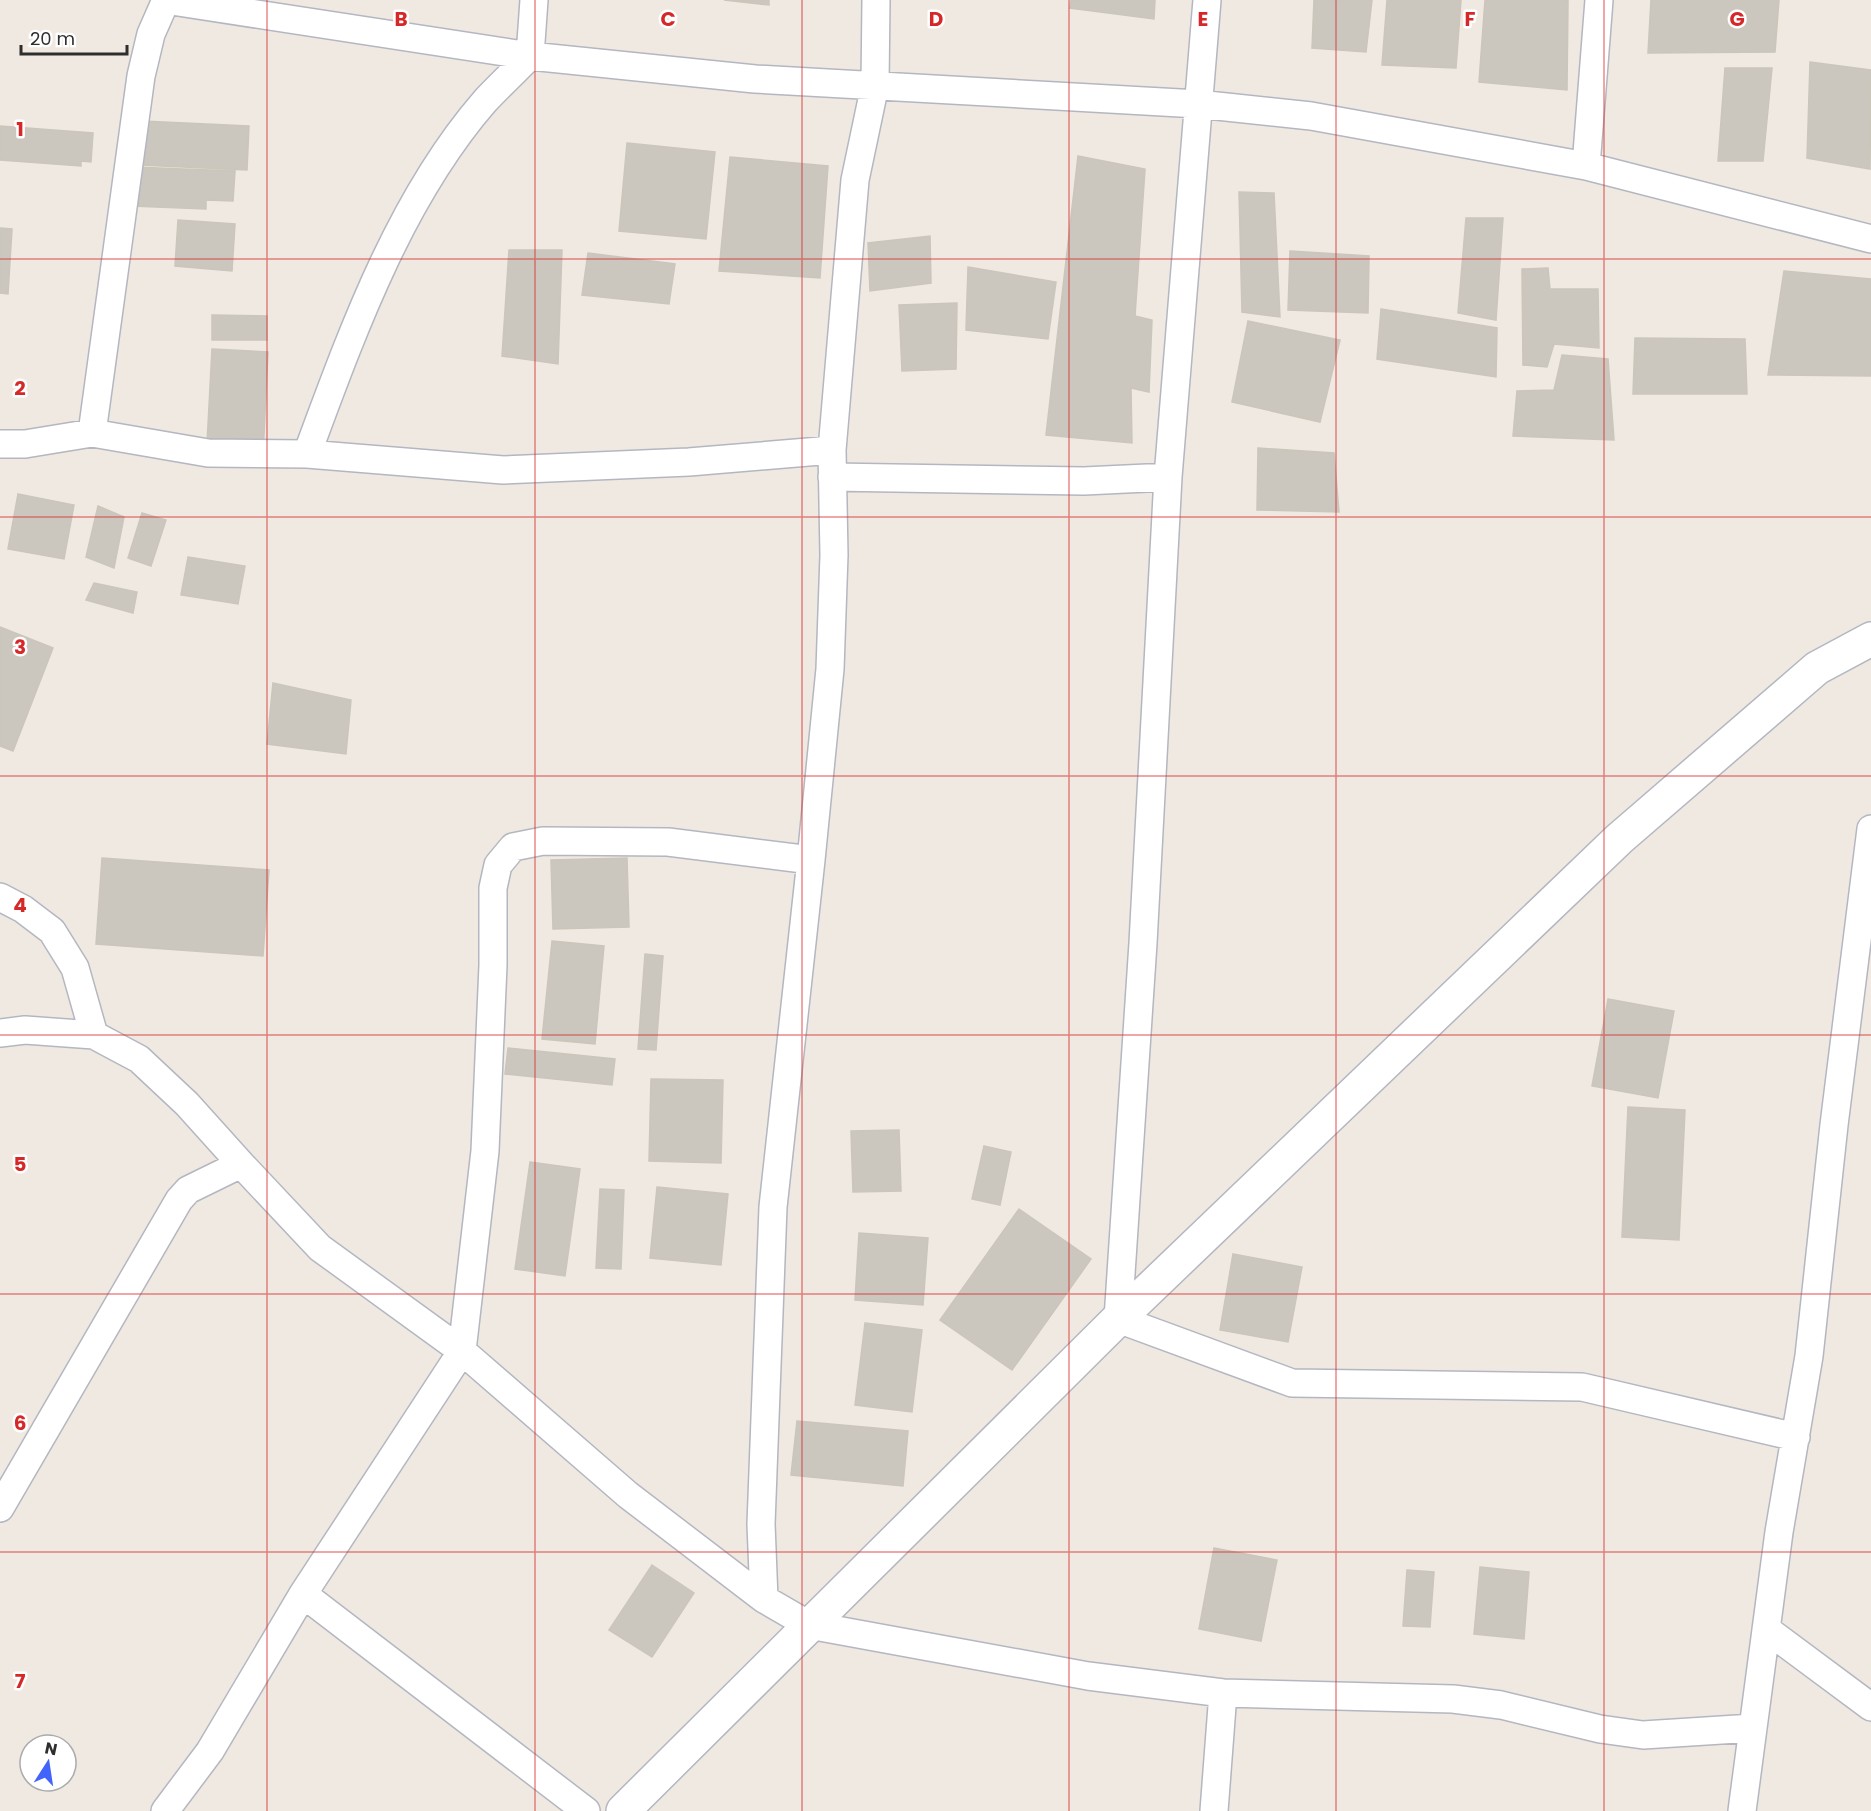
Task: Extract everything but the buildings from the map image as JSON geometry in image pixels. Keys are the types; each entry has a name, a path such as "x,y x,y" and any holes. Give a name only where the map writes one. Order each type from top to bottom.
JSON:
{"street":[{"path":"92,433 141,76 151,34 166,0 530,56 755,79 1198,104 1311,116 1586,166 1871,239"},
{"path":"307,454 351,335 406,216 439,163 485,102 530,56 534,0"},
{"path":"764,1599 761,1524 773,1207 830,669 834,555 832,450 855,180 874,85 876,0"},
{"path":"1118,1320 1143,943 1168,477 1207,0"},
{"path":"1586,166 1599,0"},
{"path":"0,444 24,444 92,433 208,453 307,454 503,470 689,462 832,450"},
{"path":"832,477 1084,481 1168,477"},
{"path":"623,1811 1118,1320 1618,839 1817,668 1871,639"},
{"path":"1742,1811 1779,1532 1809,1356 1834,1125 1871,829"},
{"path":"165,1811 210,1751 303,1594 462,1351 485,1151 493,965 493,888 498,865 513,847 543,841 668,842 811,860"},
{"path":"0,897 23,909 52,931 75,968 94,1035"},
{"path":"0,1033 25,1030 94,1035 139,1059 188,1104 320,1248 462,1351 628,1495 764,1599 809,1625 1088,1676 1222,1693 1453,1699 1501,1705 1600,1730 1643,1736 1753,1728"},
{"path":"0,1508 179,1200 188,1190 241,1164"},
{"path":"1118,1320 1292,1383 1582,1387 1796,1437"},
{"path":"303,1594 586,1811"},
{"path":"1766,1629 1871,1707"},
{"path":"1214,1811 1222,1693"}]}
